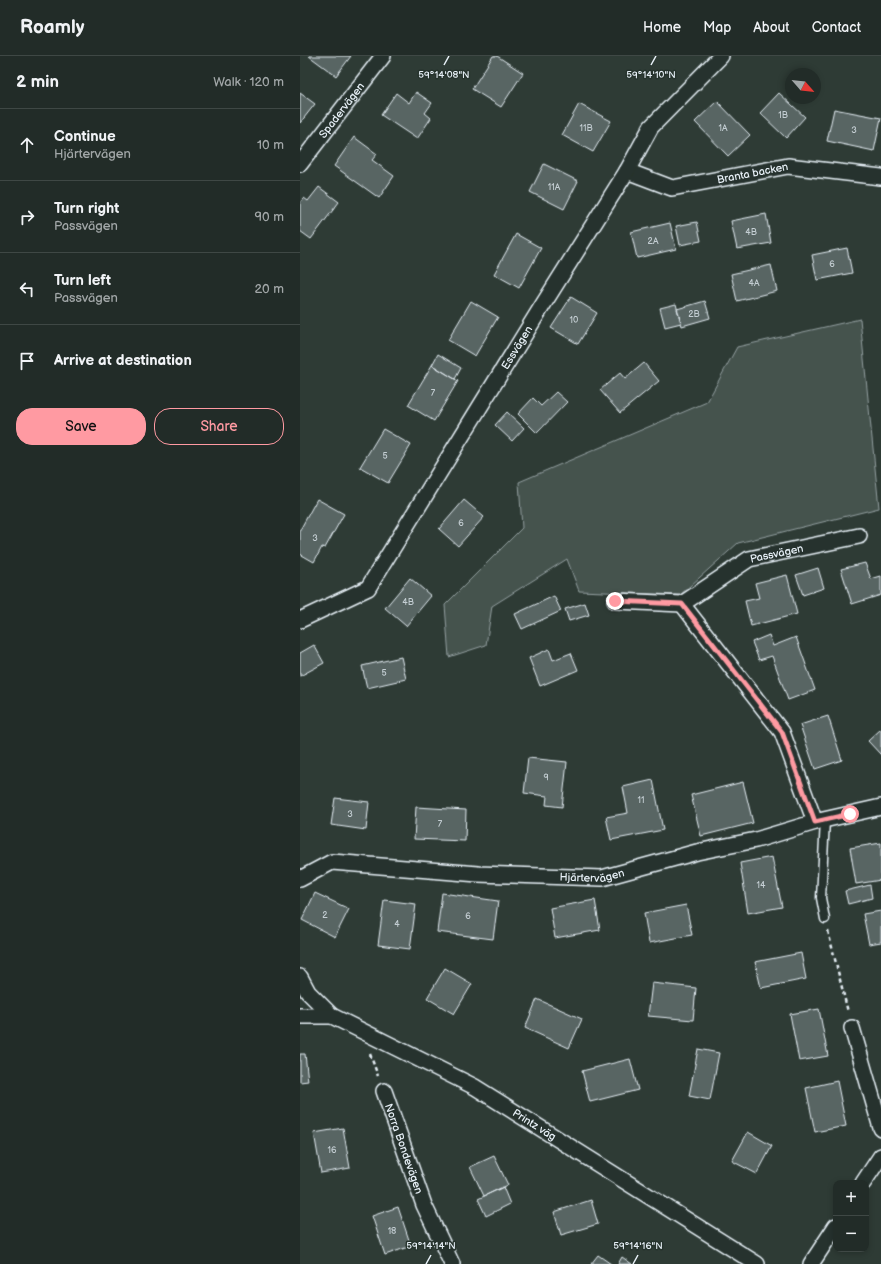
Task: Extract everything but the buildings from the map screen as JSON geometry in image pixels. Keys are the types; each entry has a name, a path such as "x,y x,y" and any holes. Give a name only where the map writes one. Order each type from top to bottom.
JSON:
{"street":[{"name":"Spadervägen","path":"300,164 383,56"},
{"name":"Essvägen","path":"300,620 368,588 627,171 651,127 721,56"},
{"name":"Branta backen","path":"627,171 672,188 788,166 881,177"},
{"name":"Passvägen","path":"682,604 749,559 859,536"},
{"path":"615,601 682,604 782,732 820,821"},
{"name":"Hjärtervägen","path":"300,879 332,862 478,874 602,878 697,852 756,840 820,821 881,807"},
{"path":"300,977 308,992 332,1016"},
{"name":"Printz väg","path":"300,1016 332,1016 475,1087 757,1264"},
{"path":"852,1028 881,1128"},
{"name":"Norra Bondevägen","path":"384,1092 424,1205 452,1264"},
{"path":"865,1180 881,1156"},
{"path":"811,1264 833,1231"}],"lane":[{"path":"820,821 821,898 825,919"}],"path":[{"path":"825,919 852,1028"},
{"name":"Norra Bondevägen","path":"362,1030 384,1092"}],"shaded area":[{"path":"860,319 879,508 738,543 680,595 579,591 567,559 492,606 486,645 449,657 445,605 522,528 519,482 707,402 737,347"}],"route":[{"path":"615,601 682,604 782,732 815,822 850,814"}]}
